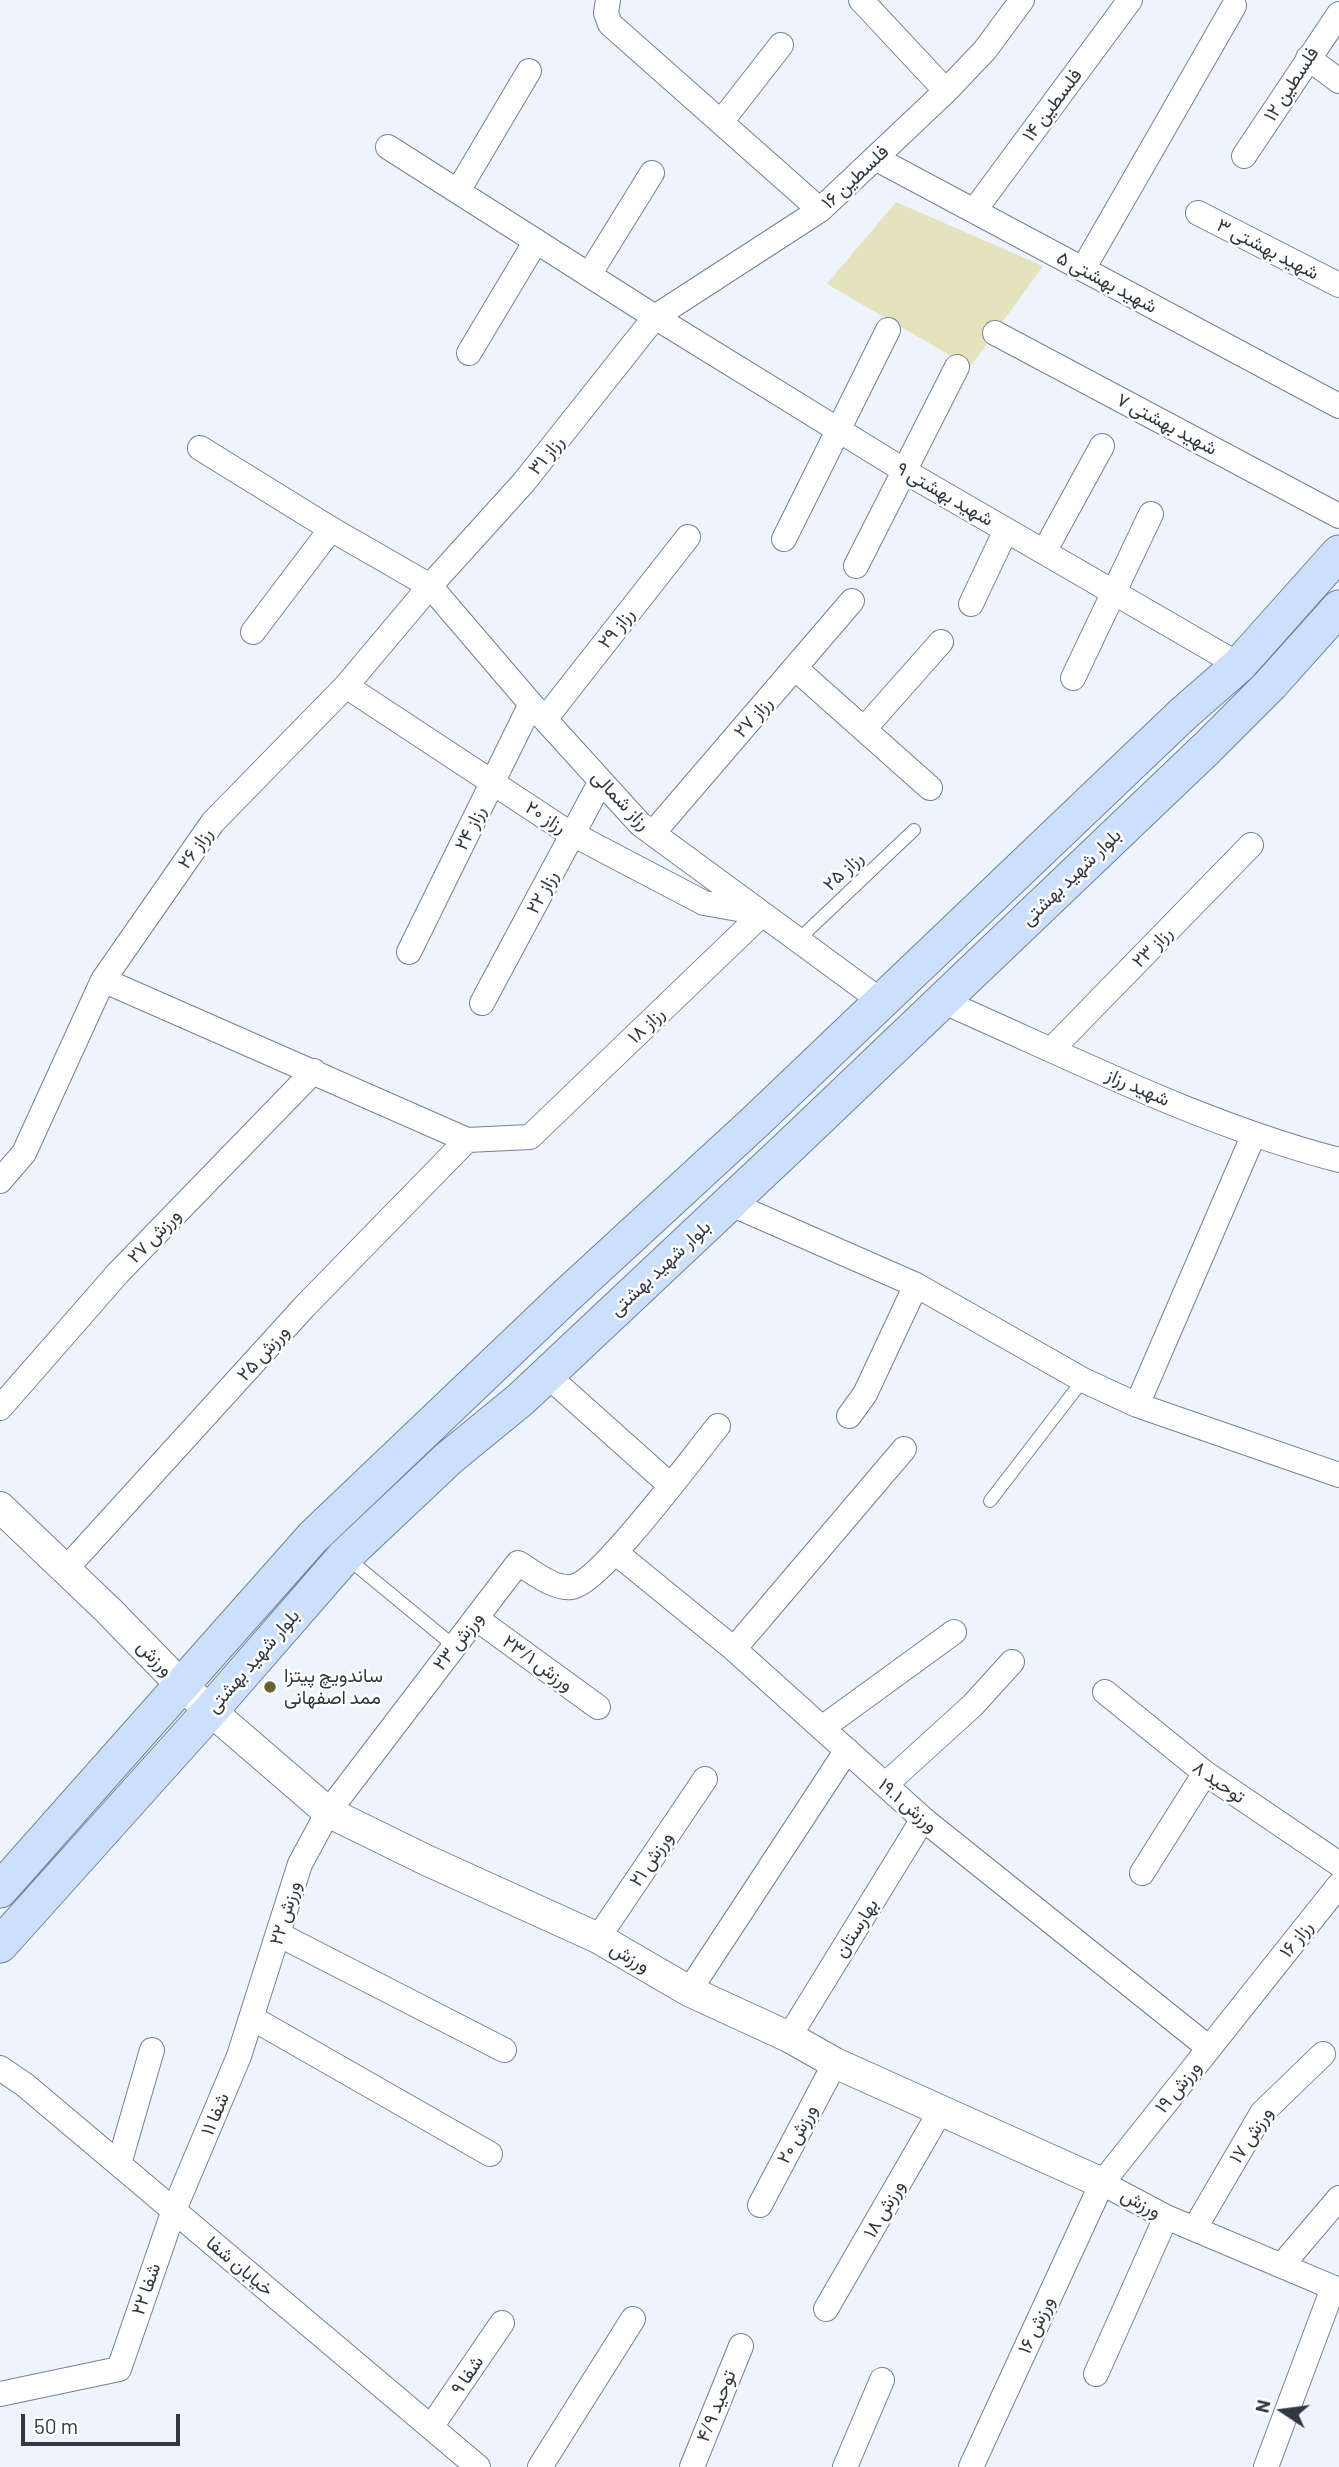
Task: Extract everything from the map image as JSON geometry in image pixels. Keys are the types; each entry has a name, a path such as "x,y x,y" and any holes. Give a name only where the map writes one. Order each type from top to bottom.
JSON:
{"main road":[{"name":"بلوار شهید بهشتی","path":"0,1889 313,1537 1183,714 1239,665 1339,554"},
{"name":"بلوار شهید بهشتی","path":"0,1945 345,1556 449,1458 547,1375 942,1001 1207,748 1271,684 1339,608"},
{"path":"743,1132 772,1163"}],"street":[{"path":"608,0 606,13 610,24 820,210"},
{"path":"861,0 946,91"},
{"name":"فلسطین ۱۶","path":"655,317 820,210 946,91 985,50 1022,0"},
{"name":"فلسطین ۱۴","path":"974,211 1130,0"},
{"path":"1083,269 1234,6"},
{"name":"فلسطین ۱۲","path":"1244,156 1339,14"},
{"path":"721,122 780,45"},
{"path":"1308,58 1339,81"},
{"path":"458,191 530,71"},
{"name":"شهید بهشتی ۹","path":"388,147 655,317 904,470 1239,665"},
{"name":"شهید بهشتی ۵","path":"875,158 1339,406"},
{"path":"589,275 652,173"},
{"name":"شهید بهشتی ۳","path":"1198,213 1339,285"},
{"path":"469,353 536,242"},
{"name":"رزاز ۳۱","path":"430,586 524,482 655,317"},
{"path":"785,539 888,331"},
{"name":"شهید بهشتی ۷","path":"995,333 1339,516"},
{"path":"856,566 957,367"},
{"path":"1044,552 1102,446"},
{"name":"رزاز شمالی","path":"200,448 430,586 538,712 640,824 881,1001"},
{"path":"1073,678 1151,514"},
{"path":"253,632 331,529"},
{"path":"971,604 1006,530"},
{"name":"رزاز ۲۹","path":"538,712 688,537"},
{"name":"رزاز ۲۶","path":"0,1181 24,1153 103,980 213,822 346,686 430,586"},
{"name":"رزاز ۲۷","path":"653,834 852,601"},
{"path":"864,729 941,642"},
{"path":"795,668 930,788"},
{"name":"رزاز ۲۰","path":"346,686 573,834 704,903 762,914"},
{"name":"رزاز ۲۴","path":"409,953 493,783 538,712"},
{"name":"رزاز ۲۲","path":"482,1003 601,781"},
{"name":"رزاز ۲۳","path":"1052,1049 1251,845"},
{"name":"رزاز ۱۸","path":"467,1140 530,1137 762,914"},
{"path":"103,980 467,1140"},
{"name":"شهید رزاز","path":"942,1001 1180,1105 1280,1145 1339,1160"},
{"name":"ورزش ۲۷","path":"0,1408 118,1273 314,1071"},
{"path":"1137,1405 1254,1134"},
{"name":"ورزش ۲۵","path":"64,1571 305,1306 467,1140"},
{"path":"729,1203 916,1285 1083,1380 1137,1405 1339,1475"},
{"path":"849,1416 865,1394 916,1285"},
{"path":"547,1375 670,1485"},
{"path":"615,1552 718,1426"},
{"path":"734,1649 904,1449"},
{"name":"ورزش","path":"0,1507 64,1571 108,1610 182,1686 328,1812 598,1938 689,1991 789,2037 835,2063 1102,2183 1166,2217 1336,2289"},
{"name":"ورزش ۱۹.۱","path":"615,1552 734,1649 923,1819 1209,2048"},
{"name":"ورزش ۲۳","path":"328,1812 518,1563 554,1584 568,1588 583,1584 615,1552"},
{"name":"ورزش ۲۳/۱","path":"477,1619 598,1707"},
{"path":"822,1728 954,1632"},
{"path":"885,1785 973,1704 1012,1662"},
{"name":"توحید ۸","path":"1105,1692 1205,1773 1339,1864"},
{"path":"689,1991 847,1750"},
{"path":"1142,1873 1205,1773"},
{"name":"ورزش ۲۱","path":"598,1938 705,1779"},
{"name":"ورزش ۲۲","path":"252,2018 300,1864 328,1812"},
{"name":"بهارستان","path":"789,2037 923,1819"},
{"name":"رزاز ۱۶","path":"1254,1992 1339,1885"},
{"path":"278,1934 504,2050"},
{"name":"ورزش ۱۹","path":"1102,2183 1254,1992"},
{"path":"252,2018 489,2154"},
{"name":"شفا ۱۱","path":"174,2210 240,2056 252,2018"},
{"path":"119,2164 152,2050"},
{"name":"ورزش ۱۷","path":"1195,2228 1262,2113 1323,2054"},
{"name":"ورزش ۲۰","path":"760,2205 835,2063"},
{"name":"خیابان شفا","path":"0,2068 25,2085 475,2466"},
{"name":"ورزش ۱۸","path":"826,2309 942,2110"},
{"name":"ورزش ۱۶","path":"971,2467 1102,2183"},
{"path":"1282,2265 1339,2198"},
{"name":"شفا ۲۲","path":"0,2394 119,2369 174,2210"},
{"path":"1096,2374 1166,2217"},
{"path":"1266,2467 1336,2289"},
{"path":"540,2467 633,2319"},
{"name":"شفا ۹","path":"432,2427 502,2323"},
{"name":"توحید ۴/۹","path":"692,2467 741,2346"},
{"path":"845,2467 881,2381"}],"lane":[{"name":"رزاز ۲۵","path":"798,940 914,830"},
{"path":"990,1501 1083,1380"},
{"path":"345,1556 454,1646"}],"green space":[{"path":"896,202 1043,266 970,367 827,284"}],"place":[{"name":"ساندویچ پیتزا ممد اصفهانی","path":"270,1687"}]}
